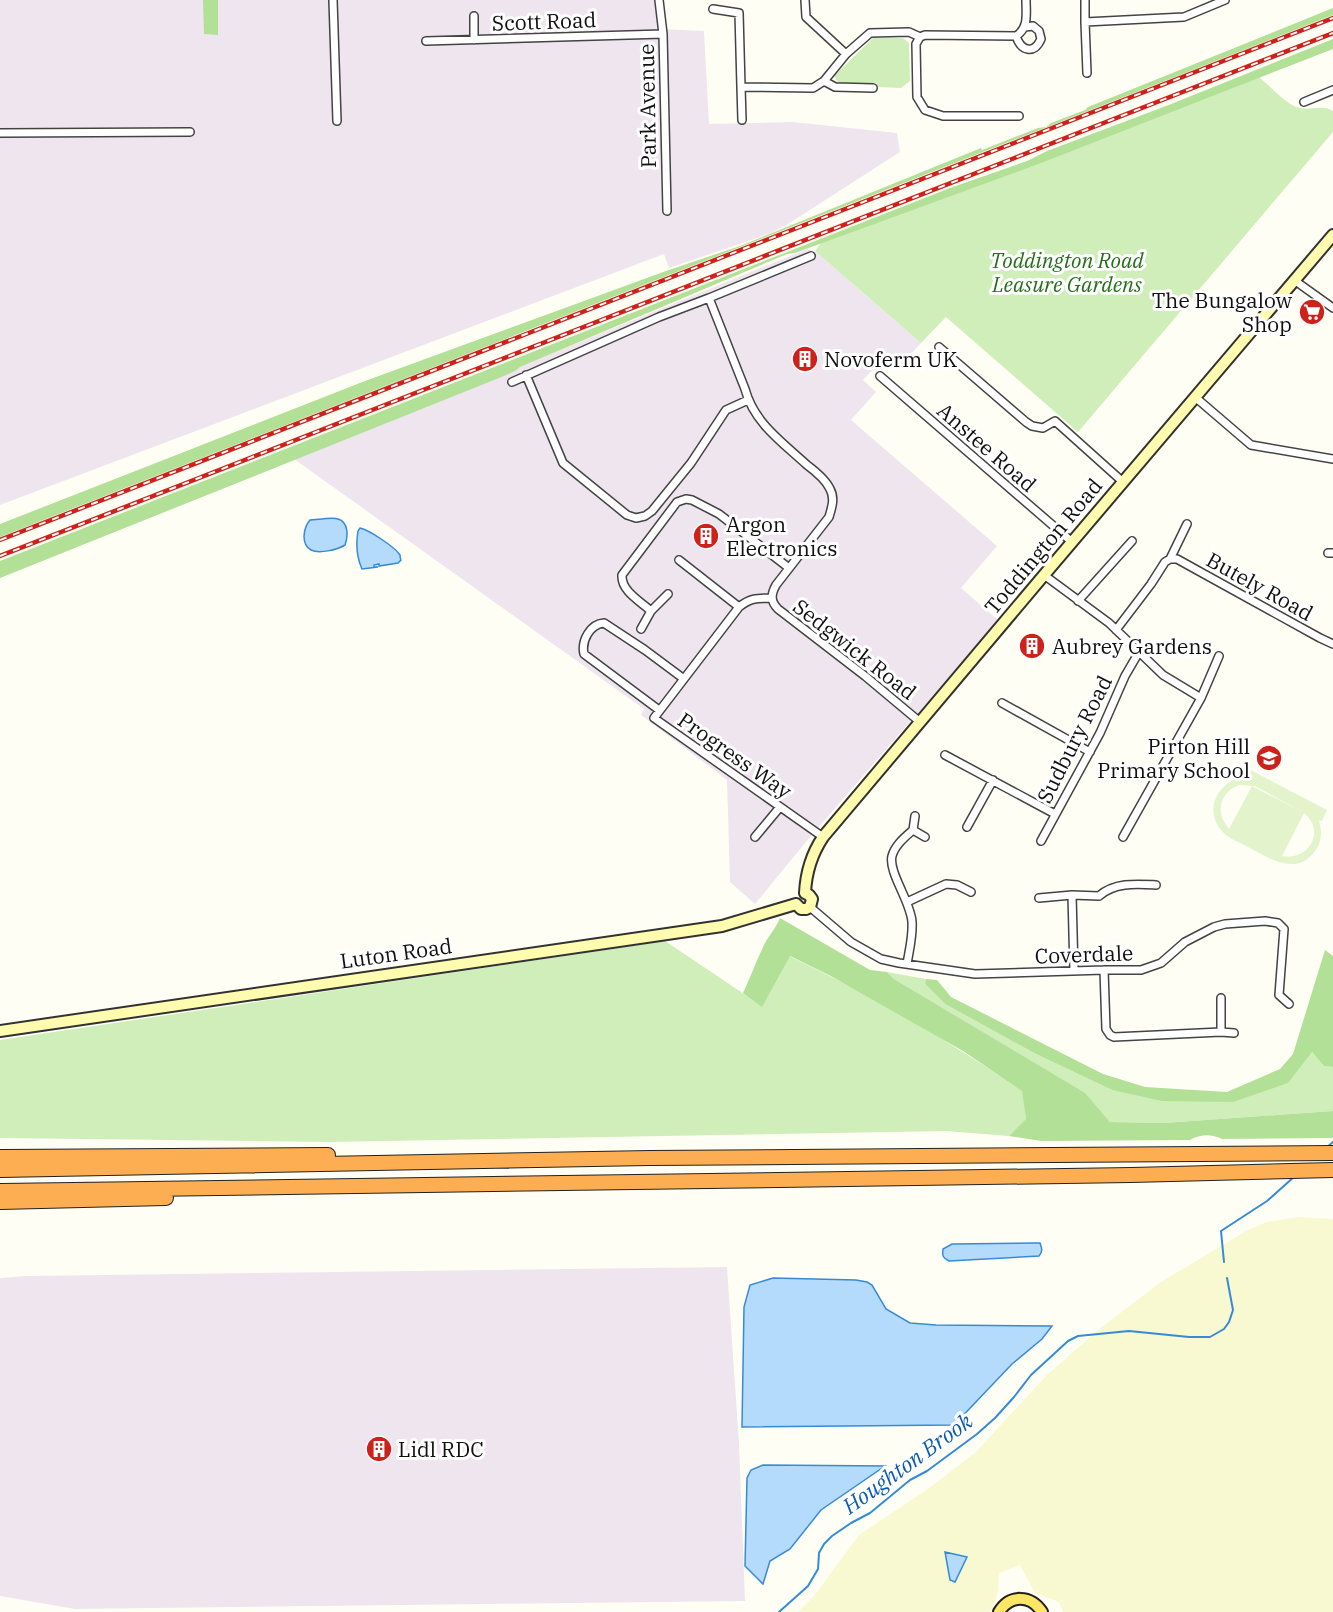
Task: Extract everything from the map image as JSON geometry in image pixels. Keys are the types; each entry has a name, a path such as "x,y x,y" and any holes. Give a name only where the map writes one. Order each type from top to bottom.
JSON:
{"highway":[{"path":"0,1157 550,1153 650,1158"},
{"path":"0,1170 650,1158 1333,1153"},
{"path":"0,1191 1131,1175 1333,1170"},
{"path":"0,1202 168,1198 318,1187"}],"main road":[{"name":"Toddington Road","path":"805,893 805,879 809,863 823,837 1333,235"},
{"path":"805,893 812,900 810,907 806,909 801,909 796,904 798,896 805,893"},
{"name":"Luton Road","path":"0,1031 722,926 796,904"},
{"path":"999,1612 1010,1601 1023,1598 1036,1604 1042,1612"}],"street":[{"path":"333,0 337,121"},
{"name":"Park Avenue","path":"659,0 663,34 667,212"},
{"path":"806,0 806,17 846,54"},
{"path":"741,87 813,88 824,81 846,54 870,33 909,32 920,36 1016,36 1025,27 1026,0"},
{"path":"1085,0 1087,73"},
{"path":"1085,22 1184,17 1225,0"},
{"path":"713,9 739,13 742,120"},
{"path":"474,16 474,40"},
{"path":"1016,36 1023,47 1030,49 1037,47 1041,39 1039,31 1033,26 1025,27"},
{"name":"Scott Road","path":"426,41 663,34"},
{"path":"920,36 916,44 916,97 925,110 943,116 1019,116"},
{"path":"824,81 835,87 873,88"},
{"path":"1304,102 1333,90"},
{"path":"0,134 190,132"},
{"path":"512,382 659,316 811,256"},
{"path":"1294,280 1333,308"},
{"name":"Sedgwick Road","path":"709,298 748,400 762,424 814,471 830,488 832,497 829,516 773,591 771,598 774,605 920,722"},
{"path":"939,347 1032,426 1043,428 1055,421 1124,482"},
{"path":"526,375 563,462 627,515 636,518 645,516 659,504 726,410 748,400"},
{"name":"Anstee Road","path":"880,376 1072,542"},
{"path":"1195,397 1251,445 1333,459"},
{"path":"651,611 629,592 622,582 622,575 681,500 692,500 734,524 789,568"},
{"path":"1116,630 1165,562 1170,559 1187,524"},
{"path":"1078,600 1132,541"},
{"name":"Butely Road","path":"1170,559 1177,559 1333,644"},
{"path":"678,560 739,607 755,598 771,598"},
{"path":"1044,575 1109,623 1163,675 1201,698"},
{"path":"641,629 651,611 668,594"},
{"name":"Progress Way","path":"739,607 654,718 823,837"},
{"path":"659,710 584,654 583,645 592,629 597,624 604,623 684,679"},
{"name":"Sudbury Road","path":"1041,841 1090,752 1125,676 1139,652"},
{"path":"1123,837 1201,698 1219,656"},
{"path":"1002,704 1090,752"},
{"path":"945,755 1055,814"},
{"path":"968,827 993,780"},
{"path":"755,837 780,807"},
{"path":"907,964 912,923 908,902 896,877 892,857 897,847 913,830 915,816"},
{"path":"913,830 925,837"},
{"path":"908,902 946,884 957,885 971,892"},
{"path":"1040,898 1072,895 1099,896 1118,886 1156,885"},
{"path":"1072,895 1074,971"},
{"name":"Coverdale","path":"810,907 851,942 881,959 975,974 1141,970 1161,963 1185,942 1214,927 1265,921 1278,923 1284,929 1279,994 1289,1004"},
{"path":"1104,970 1106,1029 1114,1037 1233,1033"},
{"path":"1221,998 1221,1032"}],"shaded area":[{"path":"0,0 657,0 661,29 704,31 709,124 793,122 897,133 900,152 771,233 669,268 664,254 0,505"},
{"path":"807,249 815,251 921,343 899,367 885,356 863,380 876,392 851,420 997,546 961,588 998,620 755,904 730,882 727,780 641,715 644,709 294,459"},
{"path":"727,1267 739,1444 745,1601 75,1609 0,1596 0,1278"}],"green space":[{"path":"203,0 218,0 218,35 204,34"},
{"path":"1333,8 1333,15 0,537 0,524 365,381 740,246 981,148 982,150 1046,127 1088,107"},
{"path":"873,38 903,38 909,43 910,81 901,88 878,87 877,83 838,83 834,76"},
{"path":"1333,39 1333,49 1041,163 787,254 499,378 0,578 0,561 950,188 1027,161 1047,151"},
{"name":"Toddington Road Leasure Gardens","path":"1259,77 1294,106 1303,109 1325,108 1333,111 1333,132 1078,432 946,317 921,343 815,251 821,243"},
{"path":"1243,766 1327,810 1322,821 1319,820 1321,832 1319,844 1308,859 1291,864 1274,860 1233,840 1221,830 1214,815 1215,800 1224,787 1237,777","holes":["1239,785 1255,786 1304,813 1252,786 1229,829 1222,816 1221,804 1227,793","1304,813 1314,828 1314,836 1307,849 1300,854 1282,856"]},
{"path":"780,918 870,970 887,972 894,979 1085,1093 1110,1122 1164,1123 1333,1111 1333,1138 1222,1139 1206,1135 1190,1140 1041,1141 1009,1136 1026,1119 1022,1091 963,1051 829,975 790,956 762,1007 743,993 765,943"},
{"path":"665,941 762,1006 789,956 820,971 909,1019 1023,1091 1026,1120 1009,1136 946,1131 328,1142 0,1138 0,1040"},
{"path":"1325,950 1333,956 1333,1067 1324,1066 1312,1052 1288,1083 1233,1102 1162,1101 1112,1090 1034,1053 945,1004 925,984 926,979 937,980 951,997 1103,1074 1145,1087 1227,1092 1280,1069 1293,1054"},
{"path":"887,972 926,979 925,984 945,1004 1034,1053 1112,1090 1233,1102 1312,1052 1324,1066 1333,1067 1333,1111 1164,1123 1110,1122 1084,1093 894,979"},
{"path":"1298,1217 1333,1219 1333,1612 1063,1612 1059,1602 1035,1593 1020,1565 999,1573 998,1591 993,1608 989,1612 798,1612 814,1596 859,1535 928,1489 976,1452 1045,1377 1098,1330 1161,1282 1248,1230 1267,1222"}],"water":[{"path":"332,518 342,521 346,526 345,545 333,550 311,550 304,540 308,523 310,520"},
{"path":"360,528 388,543 400,555 401,560 398,563 379,566 379,564 374,565 378,567 362,569 357,545"},
{"path":"1040,1243 1042,1250 1039,1256 949,1261 943,1255 943,1249 952,1244"},
{"path":"773,1278 867,1282 872,1285 886,1309 910,1323 1052,1326 1042,1339 1012,1364 954,1425 742,1427 744,1307 750,1285"},
{"path":"763,1465 885,1466 821,1510 790,1549 770,1561 763,1584 745,1566 747,1478 751,1470"},
{"path":"945,1552 967,1557 955,1582 950,1580"}],"waterway":[{"name":"Houghton Brook","path":"1326,1148 1333,1142"},
{"name":"Houghton Brook","path":"1224,1262 1221,1231 1267,1201 1295,1176"},
{"name":"Houghton Brook","path":"779,1612 808,1586 818,1569 819,1553 832,1536 870,1513 910,1480 927,1471 977,1434 995,1418 1031,1375 1068,1341 1078,1336 1129,1331 1210,1337 1224,1329 1233,1310 1227,1278"}],"railway":[{"path":"0,540 1333,18"},
{"path":"0,556 1333,33"}],"place":[{"name":"The Bungalow Shop","path":"1312,312"},
{"name":"Novoferm UK","path":"805,359"},
{"name":"Argon Electronics","path":"706,536"},
{"name":"Aubrey Gardens","path":"1032,646"},
{"name":"Pirton Hill Primary School","path":"1269,758"},
{"name":"Lidl RDC","path":"379,1449"}]}
